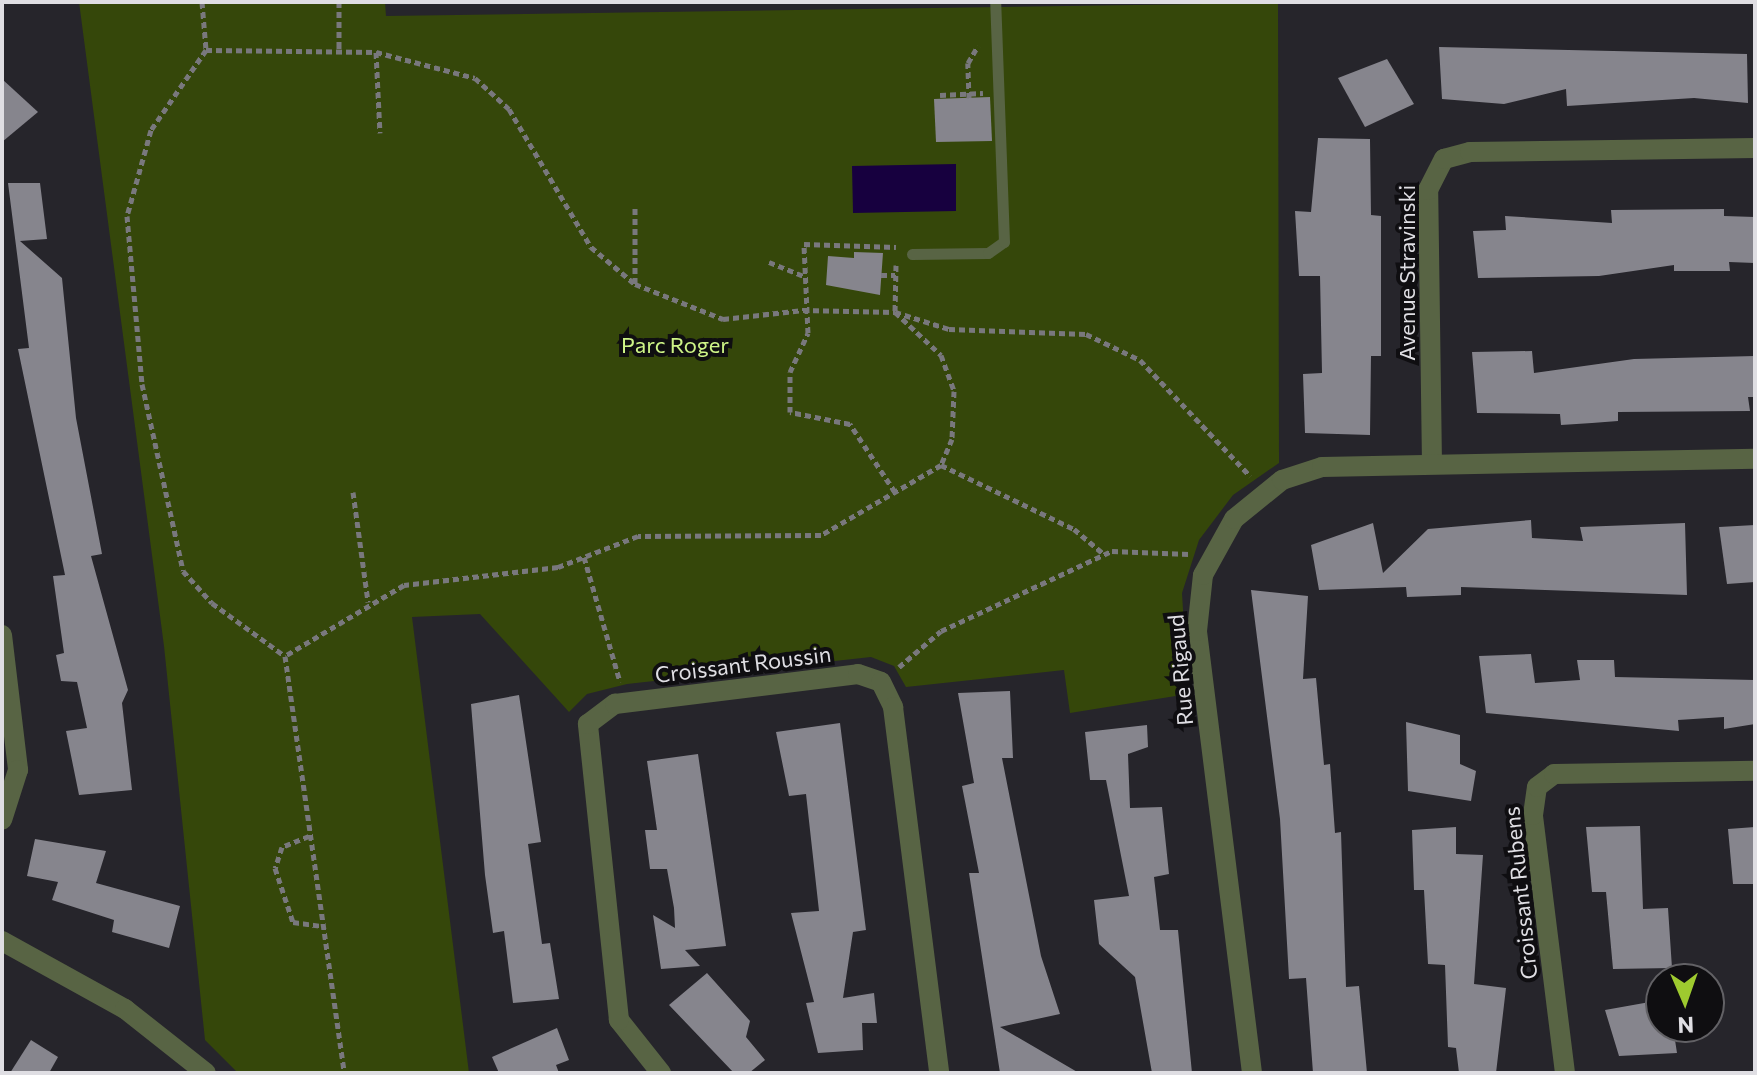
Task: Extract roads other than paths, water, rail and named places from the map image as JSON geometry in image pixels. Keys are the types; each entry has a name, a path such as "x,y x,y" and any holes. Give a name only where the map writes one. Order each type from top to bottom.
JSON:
{"street":[{"name":"Avenue Stravinski","path":"1432,464 1428,190 1444,159 1470,152 1755,148"},
{"name":"Rue Rigaud","path":"1252,1073 1199,652 1203,575 1234,519 1282,480 1322,467 1755,459"},
{"path":"2,635 18,770 2,820"},
{"name":"Croissant Roussin","path":"661,1073 619,1020 585,744 593,715 622,703 847,675 881,682 893,707 939,1073"},
{"name":"Croissant Rubens","path":"1565,1073 1533,815 1537,787 1554,774 1755,771"},
{"path":"2,941 125,1009 206,1073"}],"lane":[{"path":"912,254 988,253 1004,242 995,2"}],"park label":[{"name":"Parc Roger","path":"675,345"}]}
